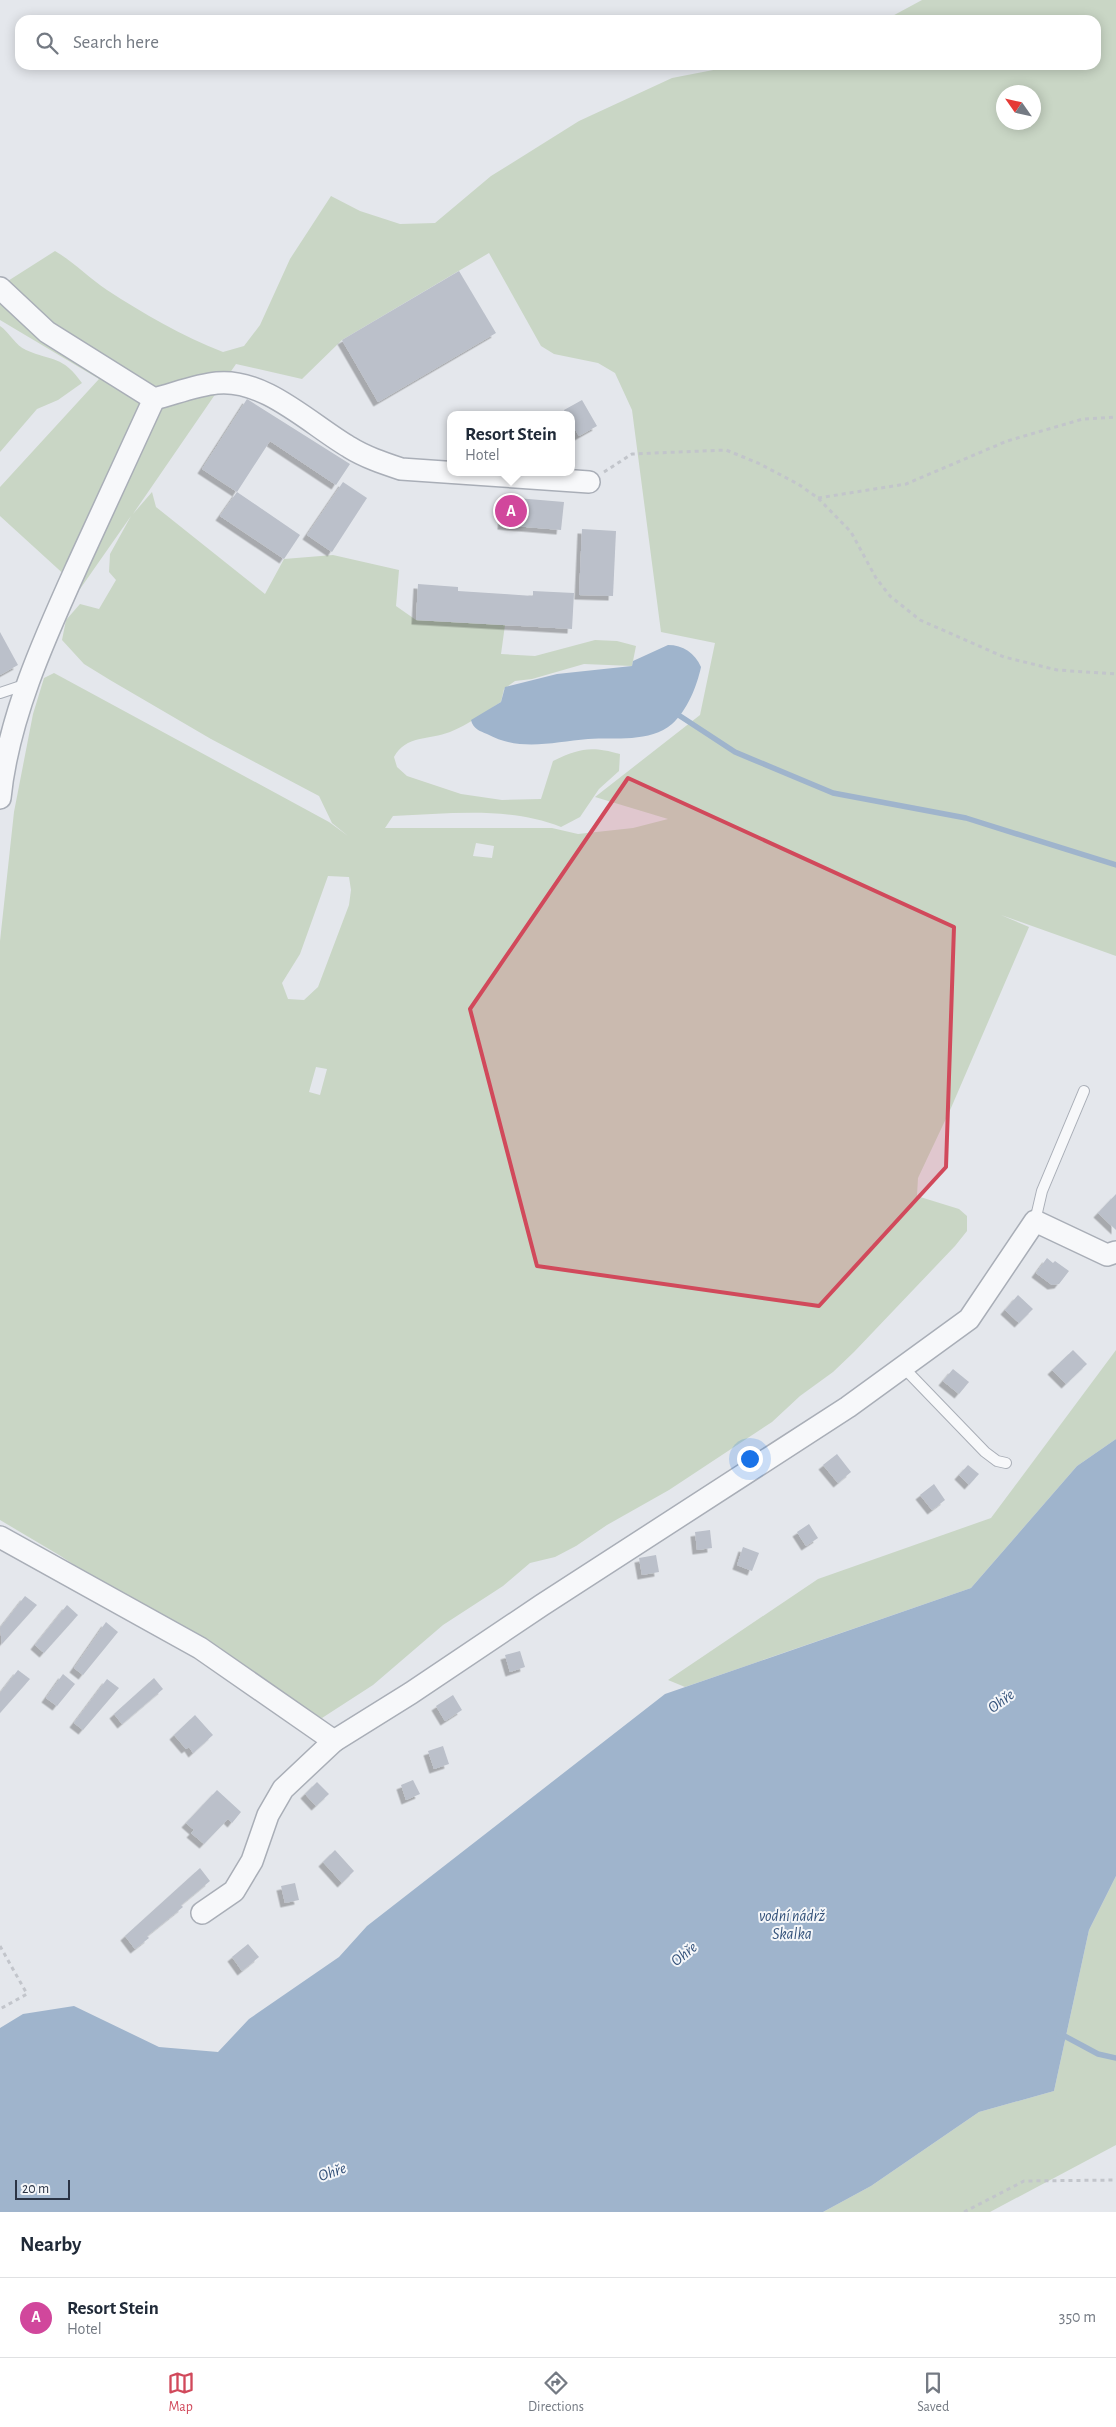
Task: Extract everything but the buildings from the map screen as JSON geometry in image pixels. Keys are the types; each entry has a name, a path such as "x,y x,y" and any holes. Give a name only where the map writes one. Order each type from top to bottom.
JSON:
{"street":[{"path":"0,288 47,332 154,399 217,383 242,384 269,394 375,461 401,469 447,472"},
{"path":"0,798 2,775 28,683 47,632 154,399"},
{"path":"502,476 589,482"},
{"path":"202,1913 234,1890 252,1861 268,1814 283,1789 334,1741 412,1693 542,1604 816,1428 969,1319 1036,1221 1107,1255 1116,1252"},
{"path":"0,1536 200,1648 334,1741"}],"lane":[{"path":"0,693 28,683"},
{"path":"1036,1221 1042,1191 1084,1091"},
{"path":"903,1367 985,1452 997,1461 1006,1463"}],"path":[{"path":"818,498 906,484 1007,441 1083,419 1116,417"},
{"path":"589,482 632,454 726,450 758,463 798,484 818,498 851,532 876,578 890,596 920,620 1004,657 1057,670 1116,674"},
{"path":"0,1946 26,1994 0,2009"},
{"path":"964,2212 1024,2181 1116,2180"}],"highlighted area":[{"path":"628,778 954,927 946,1167 819,1306 537,1266 470,1009"}],"green space":[{"path":"922,0 1116,0 1116,956 1001,915 1029,927 951,1108 918,1178 917,1196 959,1209 967,1216 967,1231 955,1246 854,1352 833,1372 800,1396 772,1422 669,1490 607,1525 576,1546 555,1557 530,1563 503,1586 443,1625 373,1685 322,1718 290,1705 59,1555 0,1520 0,941 14,812 33,714 44,678 54,673 329,822 348,836 332,823 319,796 211,739 110,680 84,664 62,640 66,620 80,604 99,609 116,580 109,572 110,554 131,516 80,589 0,516 0,487 99,379 0,320 0,286 55,251 100,285 135,308 178,332 223,352 244,346 260,325 290,259 331,196 360,211 400,224 435,223 491,176 579,121 672,78 713,70 1101,70 1101,15 894,15","holes":["489,253 541,346 554,354 598,363 615,373 632,410 661,632 715,643 700,715 595,797 668,819 633,828 578,834 552,828 385,828 393,816 457,813 499,814 541,820 561,827 580,817 599,789 619,771 620,754 593,749 571,753 553,761 541,799 502,800 461,794 407,776 397,767 394,757 399,750 411,742 450,732 476,718 501,702 504,689 515,681 532,679 584,664 632,666 636,646 617,641 595,640 535,656 501,654 505,625 416,620 396,606 399,570 333,555 284,559 265,594 156,507 152,492 133,514 236,364 302,379 342,340","476,843 494,846 492,858 473,856","328,876 349,877 351,890 349,905 318,987 304,1000 288,999 282,983 300,954","316,1067 327,1069 320,1095 309,1092"]},
{"path":"0,326 22,348 63,363 82,383 58,400 37,409 0,452"},
{"path":"1116,1350 1116,1439 1077,1466 971,1588 685,1687 668,1680 818,1579 991,1518"},
{"path":"1116,1876 1116,2145 990,2212 823,2212 871,2186 979,2112 1054,2091 1089,1930"}],"water":[{"path":"668,645 679,646 688,651 701,667 694,690 687,705 677,719 663,730 653,734 632,738 524,744 499,740 479,731 472,723 471,720 501,702 505,687 557,674 632,666 633,661"},
{"name":"vodní nádrž Skalka","path":"1116,1439 1116,1876 1089,1930 1054,2091 979,2112 871,2186 823,2212 0,2212 0,2028 23,2014 74,2006 159,2047 218,2052 249,2019 339,1957 367,1926 665,1694 971,1588 1077,1466"}],"waterway":[{"path":"680,716 735,752 833,793 966,818 1116,865"},
{"path":"1059,2033 1098,2054 1116,2058"}],"place":[{"name":"Resort Stein","path":"511,511"}],"water label":[{"name":"Ohře","path":"1001,1701"},
{"name":"Ohře","path":"684,1954"},
{"name":"Ohře","path":"332,2172"}]}
